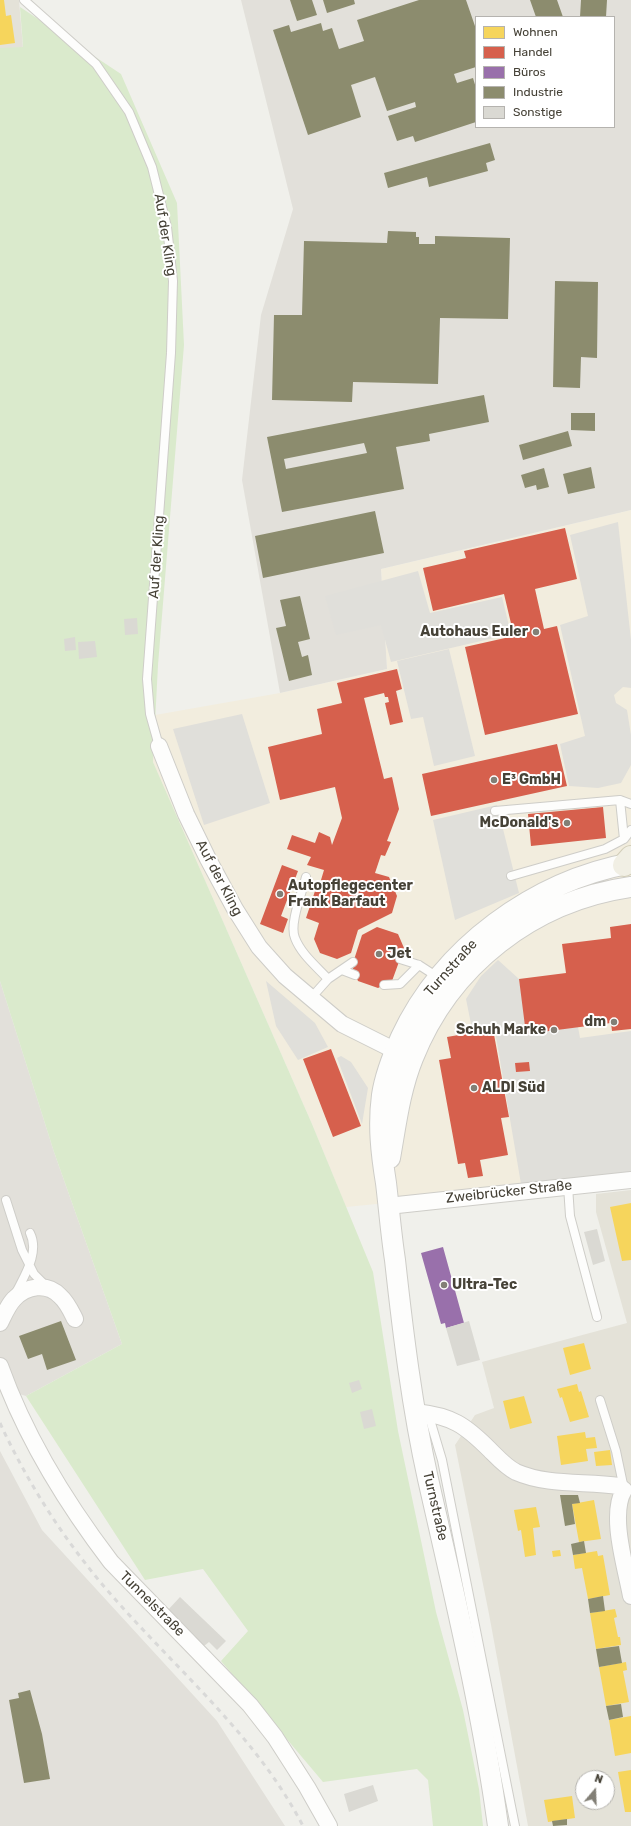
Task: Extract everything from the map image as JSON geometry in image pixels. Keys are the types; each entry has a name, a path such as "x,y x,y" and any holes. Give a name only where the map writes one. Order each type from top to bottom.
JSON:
{"street":[{"name":"Auf der Kling","path":"159,746 186,814 234,909 259,947 285,976 342,1024 404,1055"},
{"name":"Turnstraße","path":"498,1826 490,1766 449,1568 428,1477 422,1412 401,1311 386,1184 398,1112 404,1086 404,1055 428,1026 445,983 474,941 519,907 546,892 628,856"},
{"name":"Turnstraße","path":"445,983 524,924 576,900 600,893 631,887"},
{"name":"Zweibrücker Straße","path":"388,1206 631,1180"},
{"path":"0,1323 13,1299 25,1290 39,1286 49,1289 59,1295 76,1319"},
{"name":"Tunnelstraße","path":"0,1366 40,1454 94,1541 111,1562 250,1705 275,1736 308,1787 329,1826"},
{"path":"422,1412 464,1426 504,1464 521,1474 542,1480 628,1488 619,1498 618,1521 631,1596"}],"lane":[{"name":"Auf der Kling","path":"24,0 96,64 130,112 152,167 167,227 173,281 171,353 147,679 150,714 159,746"},
{"path":"495,811 620,800 631,804"},
{"path":"620,800 628,856"},
{"path":"628,856 631,830"},
{"path":"511,876 605,849 628,856"},
{"path":"306,878 295,919 295,938 302,950 328,979"},
{"path":"400,959 419,965 445,983"},
{"path":"311,998 328,979 353,962"},
{"path":"384,985 400,984 419,965"},
{"path":"342,970 355,975"},
{"path":"568,1186 570,1216 597,1317"},
{"path":"6,1200 22,1250 30,1262 34,1274 49,1289"},
{"path":"13,1299 34,1251 34,1242 30,1233"},
{"path":"600,1400 628,1488"},
{"path":"422,1412 442,1460 515,1826"}],"shaded area":[{"path":"0,0 19,0 23,48 0,48"},
{"path":"241,0 631,0 631,510 381,569 387,669 280,693 242,480 261,315 293,209"},
{"path":"631,510 631,1179 346,1207 312,1124 153,762 155,715 280,693 387,669 381,569"},
{"path":"618,522 631,640 631,688 623,687 614,695 616,703 627,710 631,735 631,765 621,783 598,788 569,786 560,744 585,736 560,625 588,616 570,535"},
{"path":"418,571 430,613 502,597 511,634 391,662 381,625 336,635 325,596"},
{"path":"449,649 475,756 434,766 423,717 411,719 397,661"},
{"path":"242,714 270,803 204,825 173,729"},
{"name":"McDonald's","path":"497,805 519,893 455,920 433,820"},
{"path":"498,960 519,979 527,1034 578,1027 580,1038 631,1031 631,1173 521,1184 494,1025 472,1029 466,999 481,976"},
{"path":"0,981 54,1152 122,1344 26,1396 3,1389 0,1383"},
{"path":"266,981 315,1023 328,1047 298,1060 276,1026"},
{"path":"341,1056 351,1062 368,1088 362,1124 337,1058"},
{"path":"631,1190 631,1826 528,1826 489,1614 455,1445 475,1415 494,1408 482,1362 627,1323 596,1212 596,1194"},
{"path":"0,1451 42,1530 217,1721 285,1826 0,1826"}],"green space":[{"path":"20,7 121,74 177,203 184,345 158,665 153,762 312,1124 373,1272 398,1431 436,1612 463,1710 479,1789 483,1826 433,1826 428,1780 417,1769 323,1782 221,1661 248,1631 203,1569 145,1580 26,1396 122,1344 54,1152 0,981 0,48 23,47"}],"building: Wohnen":[{"path":"0,0 4,0 6,16 11,15 15,43 0,45"},
{"path":"631,1203 631,1260 622,1261 610,1207"},
{"path":"584,1343 591,1369 570,1375 563,1348"},
{"path":"577,1384 579,1392 581,1391 589,1417 570,1422 562,1397 560,1398 557,1389"},
{"path":"524,1396 532,1423 510,1429 503,1401"},
{"path":"585,1432 586,1438 595,1437 597,1448 586,1449 588,1461 561,1465 557,1436"},
{"path":"610,1450 612,1465 596,1466 594,1452"},
{"path":"594,1500 601,1539 579,1542 572,1504"},
{"path":"536,1507 540,1527 533,1528 536,1555 525,1557 521,1530 518,1531 514,1510"},
{"path":"560,1550 561,1556 553,1557 552,1551"},
{"path":"597,1551 598,1556 603,1555 610,1595 588,1599 582,1568 575,1569 573,1555"},
{"path":"615,1609 617,1617 614,1618 621,1645 596,1649 590,1613"},
{"path":"626,1662 627,1670 623,1671 629,1702 606,1706 599,1667"},
{"path":"631,1716 631,1753 615,1756 609,1720"},
{"path":"631,1770 631,1812 625,1812 618,1772"},
{"path":"572,1796 575,1818 548,1822 544,1800"}],"building: Handel":[{"name":"Autohaus Euler","path":"565,528 577,579 535,589 544,629 557,626 578,714 485,735 465,647 514,636 504,594 433,611 423,568 466,558 464,551"},
{"path":"397,669 402,689 396,691 403,722 390,725 385,703 389,702 388,697 385,697 384,693 364,698 384,779 392,777 399,809 387,841 391,842 385,856 381,855 375,873 389,877 397,896 392,913 358,930 351,953 337,959 320,953 314,939 319,923 306,918 316,888 323,891 326,882 321,880 324,870 307,865 311,857 287,849 292,835 315,843 319,832 330,837 332,845 342,818 335,787 280,800 268,747 322,734 317,709 342,703 337,683"},
{"name":"E³ GmbH","path":"557,744 567,786 431,816 422,774"},
{"name":"McDonald's","path":"603,807 606,838 531,846 528,814"},
{"name":"Autopflegecenter Frank Barfaut","path":"282,865 298,871 281,916 288,919 283,933 260,924"},
{"path":"631,924 631,1029 612,1031 611,1023 526,1034 519,979 566,973 562,944 611,938 610,927"},
{"name":"Jet","path":"377,927 398,934 404,948 392,981 378,988 358,981 352,966 362,935"},
{"name":"ALDI Süd","path":"493,1029 509,1117 501,1118 508,1155 480,1160 483,1176 468,1178 465,1163 458,1164 439,1060 451,1058 447,1037"},
{"path":"331,1049 361,1126 333,1137 303,1059"},
{"path":"529,1062 530,1071 516,1072 515,1063"}],"building: Büros":[{"path":"443,1247 464,1323 446,1328 445,1323 441,1324 421,1253"}],"building: Industrie":[{"path":"290,0 312,0 317,15 297,21"},
{"path":"323,0 354,0 355,4 327,13"},
{"path":"419,0 466,0 475,26 475,67 454,74 457,83 473,78 475,85 475,122 415,142 413,136 397,141 388,116 416,107 415,102 387,111 375,77 351,85 361,117 308,135 273,30 289,25 291,32 321,23 323,31 332,28 339,49 364,41 357,20"},
{"path":"530,0 557,0 563,16 536,16"},
{"path":"581,0 607,0 606,16 580,16"},
{"path":"490,143 495,160 486,163 488,171 429,187 427,177 388,188 384,173"},
{"path":"388,231 416,232 416,237 419,237 419,244 435,244 435,236 510,238 508,319 440,318 438,384 353,382 352,402 272,400 274,315 302,315 304,241 387,243"},
{"path":"555,281 598,282 597,358 581,357 580,388 553,387"},
{"path":"484,395 489,422 429,434 430,441 396,447 404,489 282,512 267,437","holes":["364,443 367,453 286,469 284,459"]},
{"path":"571,413 595,413 595,431 571,430"},
{"path":"568,431 572,446 523,460 519,445"},
{"path":"591,467 595,488 568,494 563,474"},
{"path":"544,468 549,487 537,490 536,485 525,488 521,475"},
{"path":"375,511 384,553 263,578 255,536"},
{"path":"300,596 310,639 298,642 302,657 308,655 312,675 289,681 276,628 286,626 280,600"},
{"path":"61,1321 76,1360 47,1370 42,1354 28,1359 19,1336"},
{"path":"560,1495 578,1495 580,1503 572,1504 575,1524 565,1526"},
{"path":"584,1541 586,1553 573,1555 571,1544"},
{"path":"603,1596 605,1611 590,1613 588,1599"},
{"path":"619,1646 622,1663 599,1667 596,1649"},
{"path":"30,1690 42,1734 50,1779 24,1783 9,1700 19,1698 18,1693"},
{"path":"621,1704 623,1717 609,1720 606,1706"},
{"path":"567,1819 567,1825 553,1826 552,1821"}],"building: Sonstige":[{"path":"137,618 138,634 125,635 124,619"},
{"path":"75,637 76,650 65,651 64,639"},
{"path":"95,641 97,657 79,659 78,642"},
{"path":"597,1229 605,1261 593,1265 584,1232"},
{"path":"469,1321 480,1360 457,1366 446,1328"},
{"path":"359,1380 362,1389 352,1393 349,1383"},
{"path":"372,1409 376,1426 364,1429 360,1412"},
{"path":"180,1597 226,1641 217,1650 209,1642 204,1646 167,1611"},
{"path":"373,1785 378,1801 349,1812 344,1794"}],"railway":[{"path":"0,1423 37,1492 81,1558 114,1598 216,1706 240,1734 263,1763 303,1826"}],"place":[{"name":"Autohaus Euler","path":"536,632"},
{"name":"E³ GmbH","path":"494,780"},
{"name":"McDonald's","path":"567,823"},
{"name":"Autopflegecenter Frank Barfaut","path":"280,894"},
{"name":"Jet","path":"379,954"},
{"name":"dm","path":"614,1022"},
{"name":"Schuh Marke","path":"554,1030"},
{"name":"ALDI Süd","path":"474,1088"},
{"name":"Ultra-Tec","path":"444,1285"}]}
